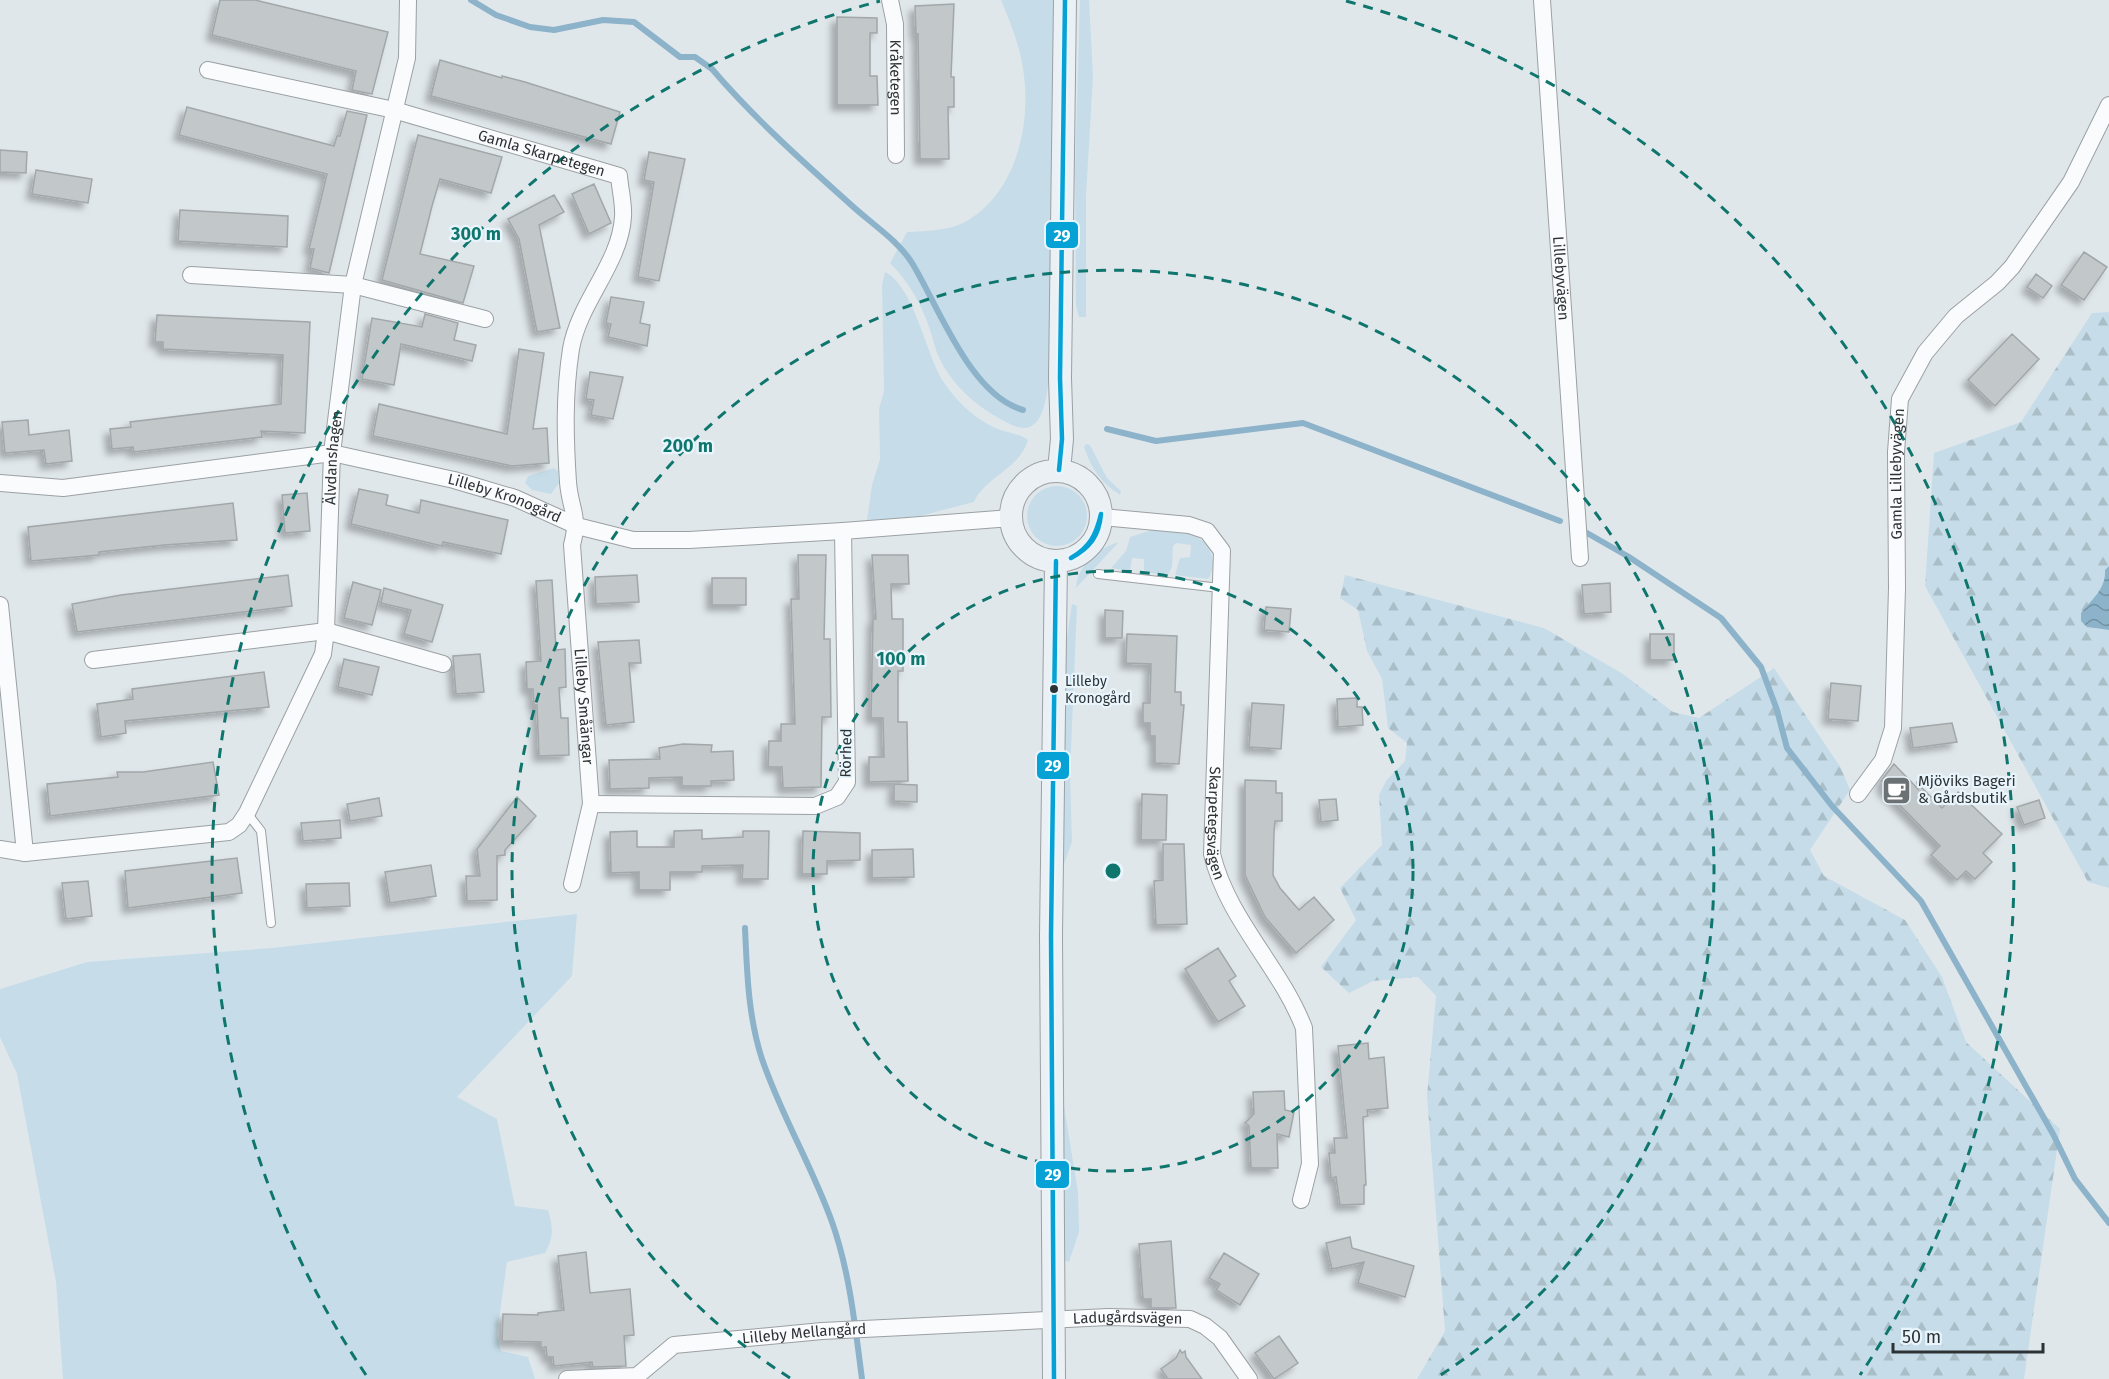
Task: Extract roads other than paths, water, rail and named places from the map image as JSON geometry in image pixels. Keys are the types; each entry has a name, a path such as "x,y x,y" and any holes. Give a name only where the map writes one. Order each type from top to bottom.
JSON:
{"street":[{"name":"Älvdanshagen","path":"0,849 25,853 229,832 240,825 248,813 317,670 326,631 332,453 353,285 407,58 408,0"},
{"name":"Kråketegen","path":"890,0 896,24 896,155"},
{"path":"1059,470 1062,439 1060,378 1065,0"},
{"name":"Lillebyvägen","path":"1542,0 1581,558"},
{"path":"208,70 394,110"},
{"name":"Gamla Lillebyvägen","path":"1858,794 1883,760 1893,728 1896,452 1900,399 1925,352 1956,316 1997,284 2019,257 2071,182 2109,105"},
{"name":"Gamla Skarpetegen","path":"394,110 619,176 623,217 613,253 587,303 571,350 564,422 569,493 578,526"},
{"path":"191,275 353,285 485,319"},
{"name":"Lilleby Kronogård","path":"0,483 63,488 332,453 462,482 515,498 578,526 633,540 688,540 843,531 1011,518"},
{"path":"1059,470 1076,474 1090,484 1099,500 1102,517 1098,534 1088,549 1073,558 1056,561 1039,558 1025,548 1015,534 1011,518 1014,499 1024,483 1040,473 1059,470"},
{"name":"Skarpetegsvägen","path":"1102,517 1189,525 1207,531 1222,551 1212,854 1221,886 1279,977 1296,1007 1304,1028 1310,1164 1301,1200"},
{"name":"Lilleby Småängar","path":"572,884 591,804 573,545 578,526"},
{"name":"Rörhed","path":"591,804 815,806 837,797 847,782 843,531"},
{"path":"1054,1379 1051,936 1056,561"},
{"path":"0,605 25,853"},
{"path":"93,660 326,631 443,664"},
{"name":"Ladugårdsvägen","path":"1053,1319 1108,1317 1190,1319 1205,1326 1220,1338 1249,1379"},
{"name":"Lilleby Mellangård","path":"567,1379 637,1376 674,1345 822,1331 1053,1319"}],"lane":[{"path":"1098,574 1220,588"},
{"path":"248,813 261,831 271,923"}],"water":[{"path":"2109,566 2109,630 2087,627 2081,621 2081,613 2101,588 2105,570"}],"waterway":[{"path":"471,0 496,15 530,27 554,30 603,20 634,22 680,57 695,57 712,69 778,138 899,247 912,263 945,325 972,368 987,387 1004,401 1023,410"},
{"path":"1107,429 1156,441 1303,423 1560,521"},
{"path":"1580,529 1629,557 1721,618 1761,667 1777,710 1787,748 1832,806 1921,901 2053,1134 2075,1179 2109,1223"},
{"path":"745,928 749,994 757,1043 778,1100 824,1201 838,1241 851,1300 862,1379"}],"place":[{"name":"Lilleby Kronogård","path":"1054,689"},
{"name":"Mjöviks Bageri & Gårdsbutik","path":"1897,790"}]}
